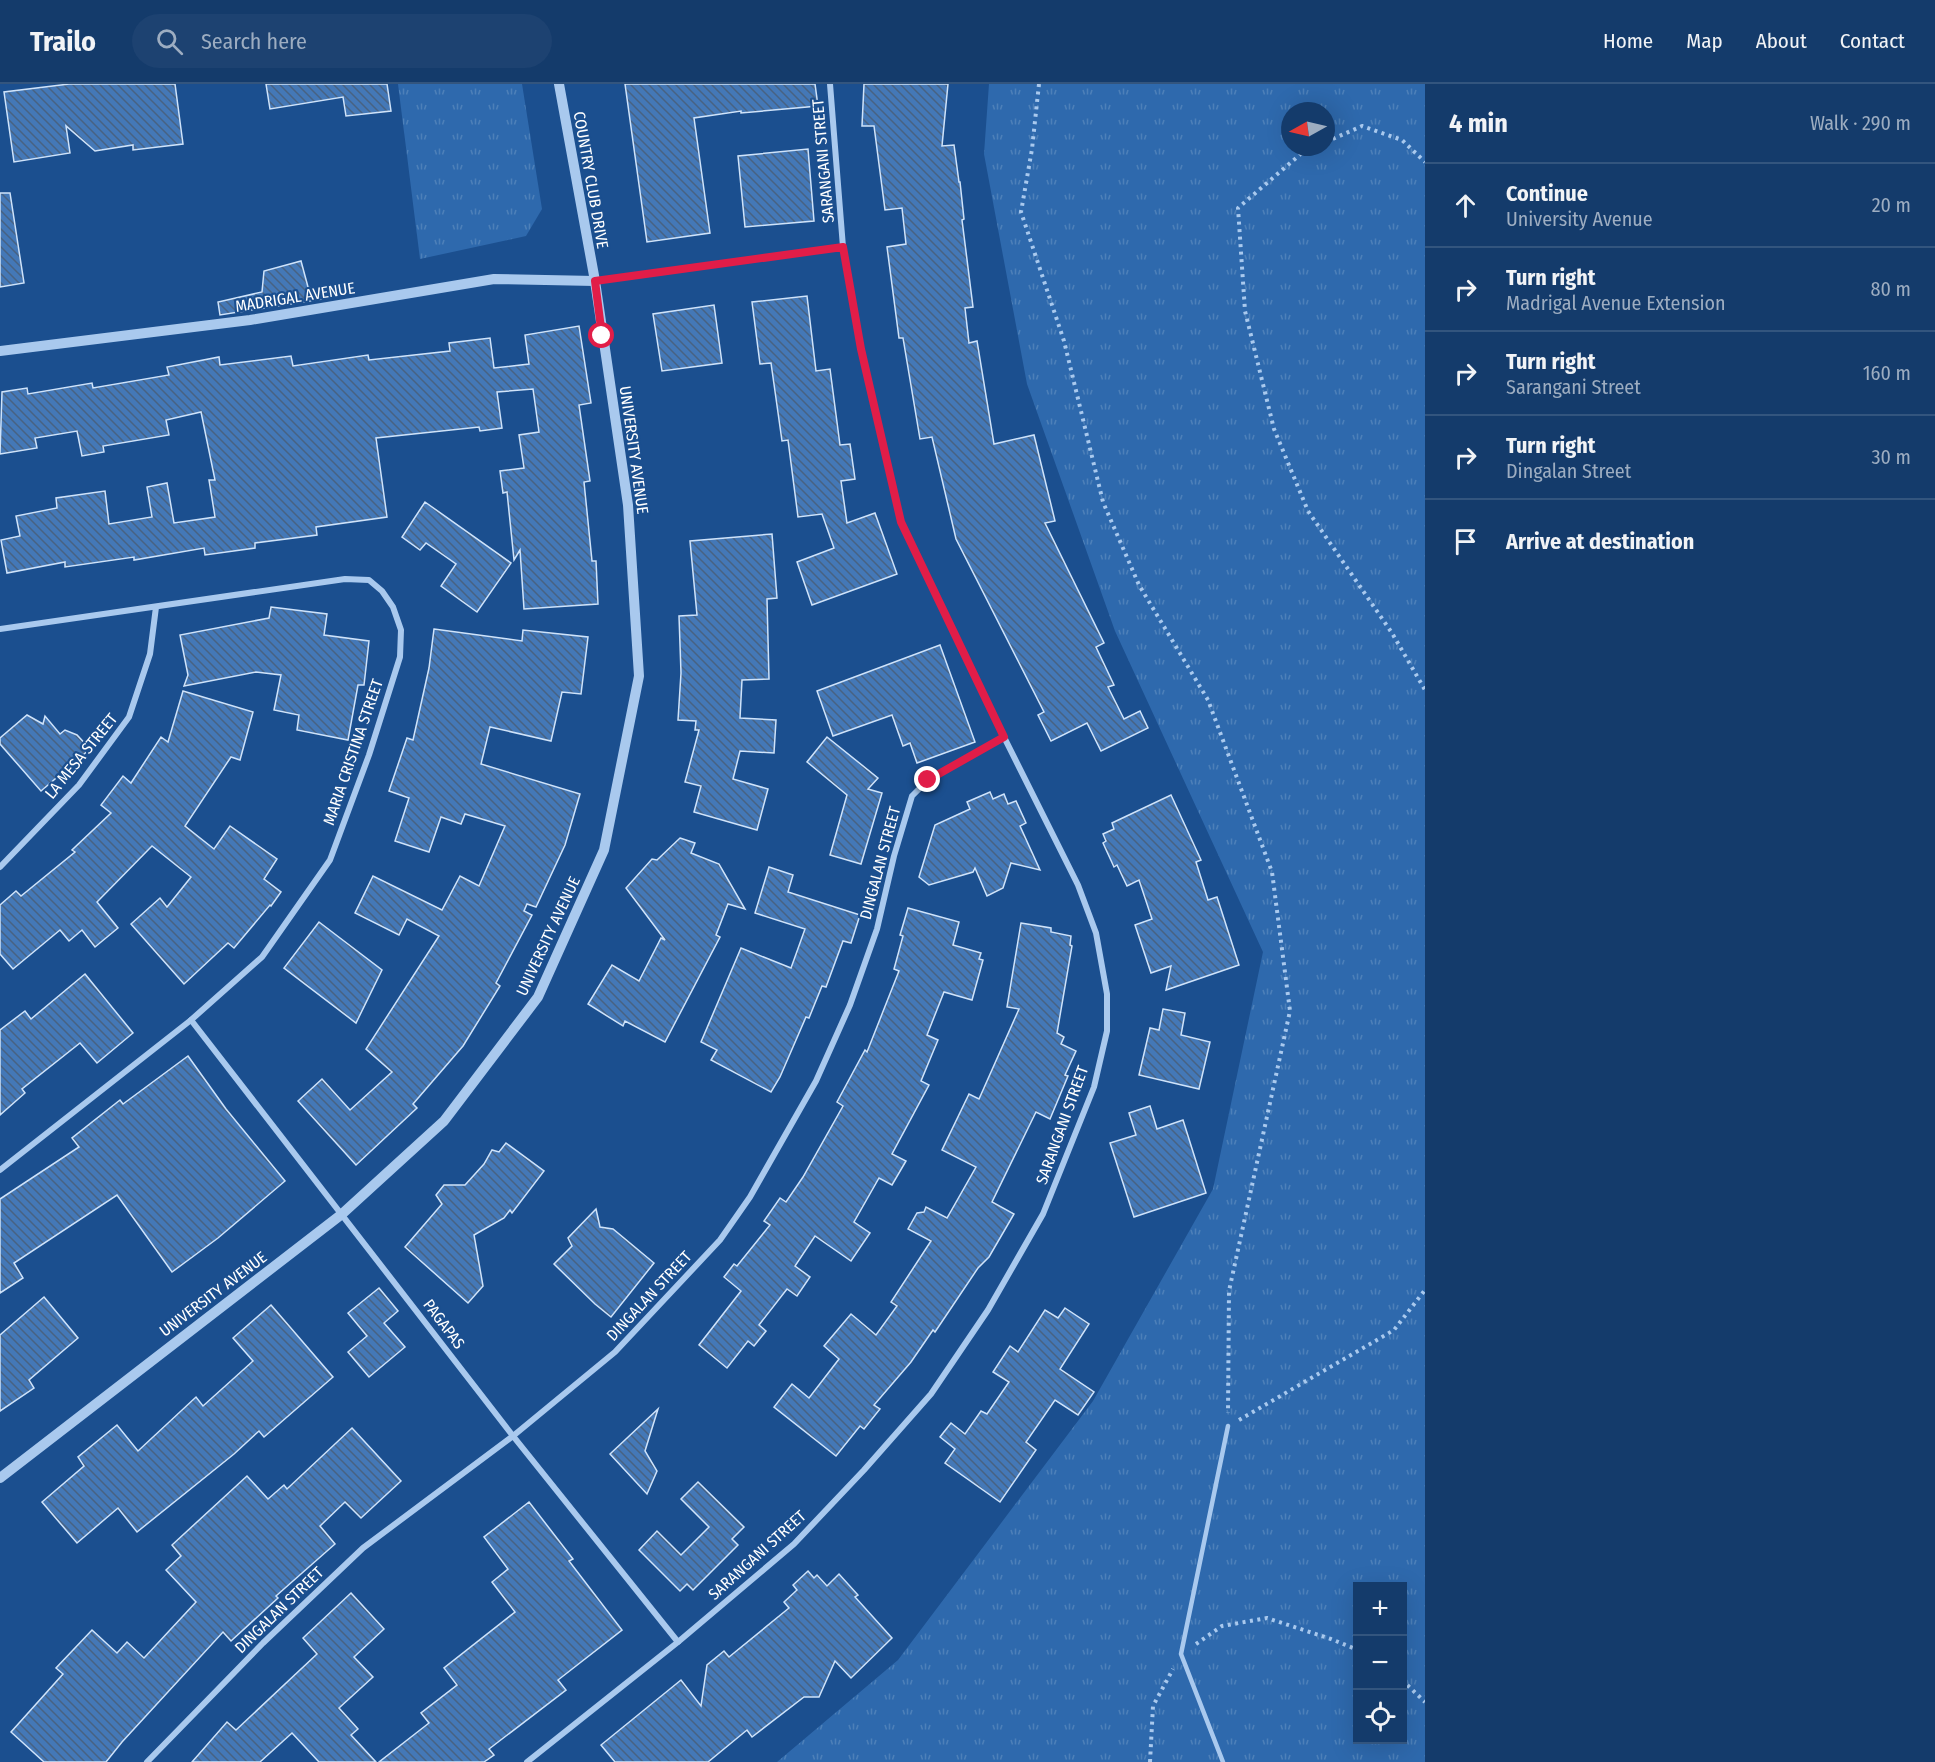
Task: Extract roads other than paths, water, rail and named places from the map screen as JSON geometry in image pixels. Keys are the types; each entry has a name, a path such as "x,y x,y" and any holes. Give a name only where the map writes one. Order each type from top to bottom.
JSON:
{"street":[{"name":"COUNTRY CLUB DRIVE","path":"559,84 595,281"},
{"name":"SARANGANI STREET","path":"527,1762 678,1642 794,1544 931,1394 988,1310 1043,1214 1094,1088 1107,1031 1107,994 1096,933 1078,885 901,522 861,349 843,247 830,84"},
{"path":"595,281 843,247"},
{"name":"MADRIGAL AVENUE","path":"0,351 250,320 494,279 595,281"},
{"name":"UNIVERSITY AVENUE","path":"0,1478 342,1214 444,1121 538,997 604,850 639,676 628,505 595,281"},
{"name":"MARIA CRISTINA STREET","path":"0,629 345,579 369,580 382,591 393,607 401,630 400,657 369,755 330,860 262,957 191,1020 0,1170"},
{"name":"LA MESA STREET","path":"0,867 79,785 129,717 150,654 156,607"},
{"name":"DINGALAN STREET","path":"147,1762 263,1643 363,1548 513,1436 615,1352 720,1240 750,1197 816,1082 849,1005 877,928 894,856 912,796 928,780 1004,737"},
{"name":"PAGAPAS","path":"191,1020 513,1436 678,1642"}],"lane":[{"path":"1223,1762 1181,1654 1228,1426"}]}
